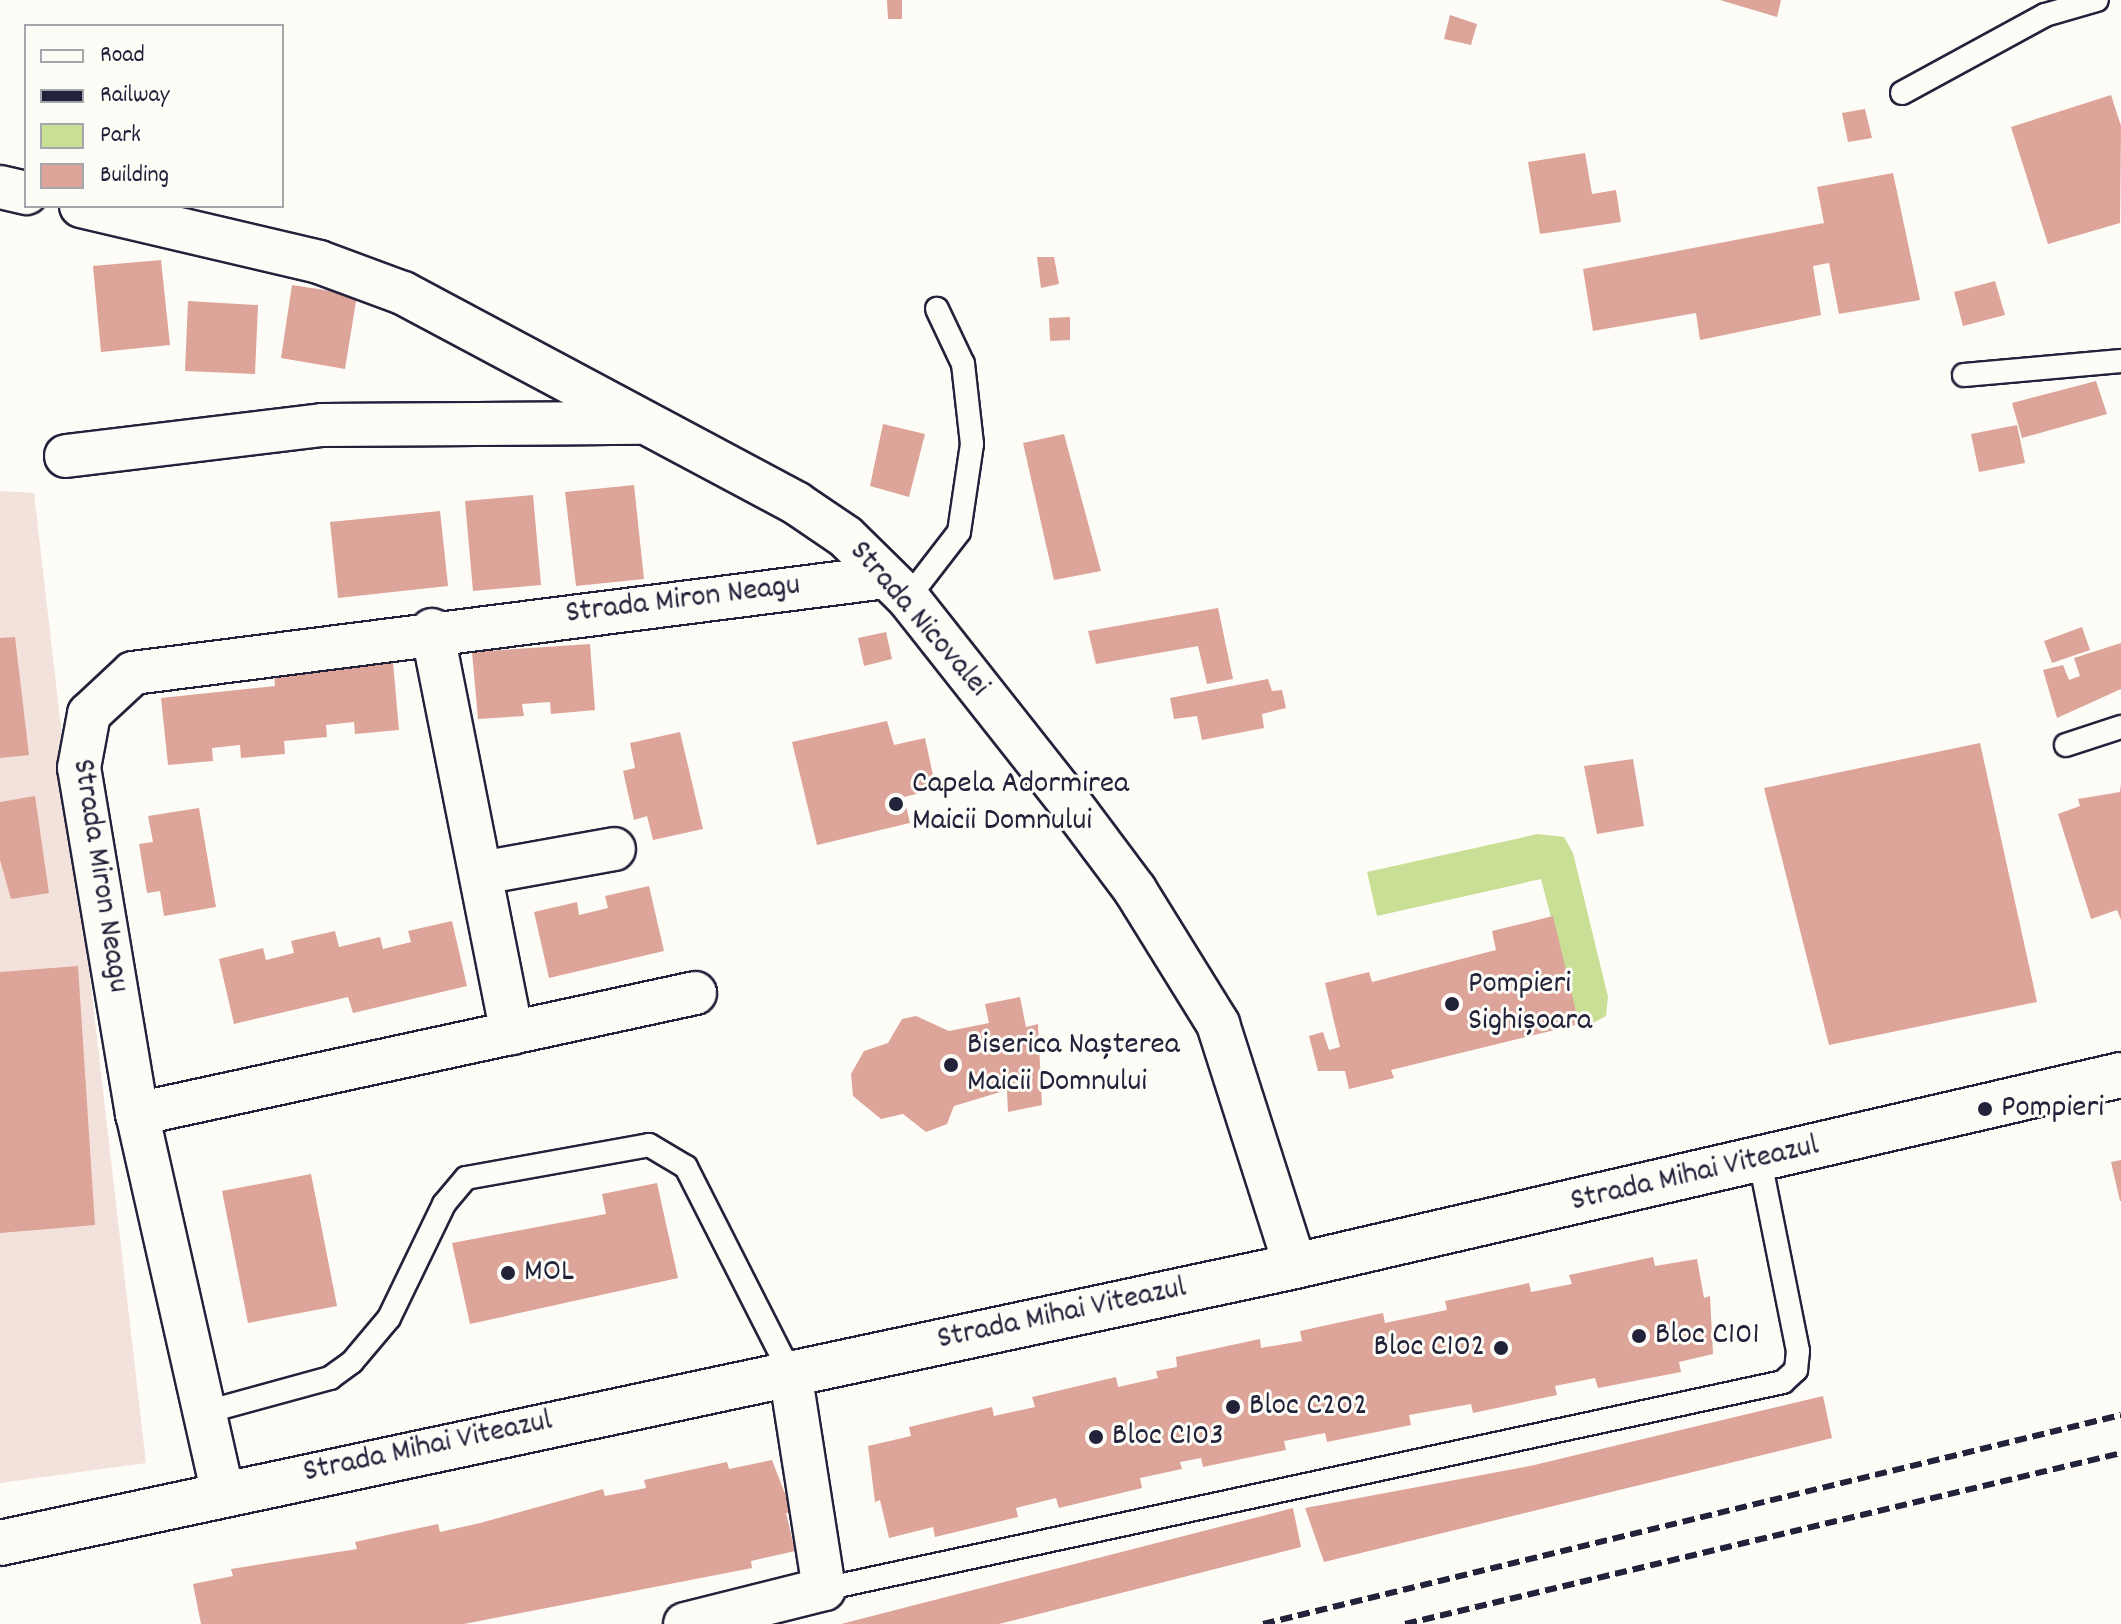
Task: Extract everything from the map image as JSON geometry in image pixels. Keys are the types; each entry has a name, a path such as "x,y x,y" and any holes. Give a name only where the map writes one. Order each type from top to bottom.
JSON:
{"highway":[{"name":"Strada Mihai Viteazul","path":"0,1543 222,1490 1295,1266 1760,1161 2121,1075"}],"street":[{"path":"0,187 24,193"},
{"name":"Strada Nicovalei","path":"90,208 319,262 403,293 796,503 897,588 1135,890 1218,1024 1295,1266"},
{"path":"66,456 322,425 647,423"},
{"name":"Strada Miron Neagu","path":"222,1490 137,1114 79,768 89,714 133,673 432,630 897,588"},
{"path":"432,630 512,1033"},
{"path":"481,873 614,849"},
{"path":"137,1114 695,993"},
{"path":"685,1624 824,1589 790,1372"}],"lane":[{"path":"1902,93 2045,15 2097,0"},
{"path":"897,588 959,532 972,444 963,364 937,309"},
{"path":"1964,375 2121,361"},
{"path":"2066,745 2121,727"},
{"path":"206,1412 330,1378 352,1362 389,1318 444,1204 466,1178 649,1145 686,1167 790,1372"},
{"path":"824,1589 1783,1382 1796,1370 1798,1351 1760,1161"}],"shaded area":[{"path":"0,491 34,493 146,1463 0,1483"}],"green space":[{"path":"1538,834 1564,837 1573,853 1608,997 1606,1016 1595,1022 1579,1025 1541,879 1377,916 1367,872"}],"building":[{"path":"887,0 902,0 902,19 888,19"},
{"path":"1720,0 1781,0 1777,17"},
{"path":"1450,15 1477,24 1471,45 1444,39"},
{"path":"2111,95 2121,126 2120,223 2048,244 2011,127"},
{"path":"1865,109 1872,138 1848,142 1842,113"},
{"path":"1585,153 1592,194 1616,190 1621,222 1540,234 1528,162"},
{"path":"1893,173 1920,300 1839,314 1829,263 1813,266 1821,315 1700,340 1696,313 1593,331 1583,269 1824,223 1817,187"},
{"path":"1037,257 1054,257 1059,284 1041,288"},
{"path":"161,260 170,345 101,352 93,266"},
{"path":"1995,281 2005,315 1963,326 1954,292"},
{"path":"292,285 357,295 345,369 281,358"},
{"path":"188,301 258,305 255,374 185,371"},
{"path":"1070,317 1070,340 1050,341 1049,318"},
{"path":"2096,381 2107,414 2022,438 2012,403"},
{"path":"883,424 925,434 909,497 870,486"},
{"path":"2017,425 2025,463 1979,472 1971,434"},
{"path":"1064,434 1101,571 1054,580 1023,443"},
{"path":"634,485 644,579 576,586 565,492"},
{"path":"533,495 541,585 473,591 465,501"},
{"path":"440,511 448,586 338,598 330,522"},
{"path":"1218,608 1233,679 1207,684 1198,646 1096,664 1088,631"},
{"path":"2082,627 2090,650 2052,663 2044,641"},
{"path":"886,632 892,659 864,666 858,638"},
{"path":"15,637 29,755 0,758 0,638"},
{"path":"2121,643 2121,689 2057,718 2043,670 2063,665 2069,680 2080,676 2074,658"},
{"path":"590,644 595,710 551,714 550,702 522,704 524,716 478,719 472,652"},
{"path":"393,662 399,730 355,734 354,722 326,725 327,737 284,741 285,754 241,758 240,745 212,748 213,761 168,765 161,698 275,686 274,674"},
{"path":"1268,679 1272,691 1282,690 1286,708 1262,714 1264,728 1202,740 1197,716 1174,719 1170,698"},
{"path":"887,721 894,745 925,738 936,789 904,797 910,823 817,845 792,742"},
{"path":"680,732 703,829 653,840 647,816 634,820 623,771 635,768 630,743"},
{"path":"1980,743 2037,1002 1829,1045 1764,788"},
{"path":"1633,759 1644,826 1597,834 1584,766"},
{"path":"2121,784 2121,920 2117,910 2091,919 2058,814 2080,806 2078,799 2120,792"},
{"path":"35,796 49,893 11,899 0,860 0,802"},
{"path":"199,808 216,907 164,916 160,891 147,893 139,844 153,842 148,816"},
{"path":"649,886 664,951 549,978 534,912 577,902 579,915 608,908 605,896"},
{"name":"Pompieri Sighișoara","path":"1553,916 1579,1024 1391,1070 1394,1078 1349,1089 1345,1071 1318,1071 1309,1036 1323,1032 1329,1050 1340,1047 1325,983 1369,972 1372,982 1496,950 1492,931"},
{"path":"452,921 467,986 353,1013 348,997 234,1024 219,959 263,948 266,960 294,953 291,941 335,931 339,947 380,937 383,949 411,942 408,931"},
{"path":"78,966 95,1225 0,1233 0,972"},
{"name":"Biserica Nașterea Maicii Domnului","path":"1020,997 1026,1027 1038,1024 1042,1105 1008,1112 1007,1090 954,1106 947,1124 926,1132 903,1114 881,1119 853,1096 851,1074 864,1051 888,1043 902,1019 916,1016 949,1031 989,1023 985,1004"},
{"path":"2121,1160 2121,1201 2120,1201 2111,1162"},
{"path":"311,1174 337,1306 248,1323 222,1191"},
{"path":"657,1183 678,1278 470,1324 452,1243 606,1214 602,1194"},
{"path":"1653,1257 1655,1266 1697,1259 1704,1298 1710,1296 1713,1354 1679,1362 1681,1372 1598,1388 1595,1378 1555,1386 1557,1395 1473,1413 1471,1404 1409,1415 1411,1425 1327,1442 1325,1433 1284,1441 1286,1450 1203,1467 1201,1458 1180,1462 1182,1469 1140,1478 1142,1488 1059,1508 1056,1498 1016,1508 1018,1517 935,1537 933,1527 889,1538 880,1500 875,1502 868,1446 911,1436 909,1427 992,1407 994,1416 1035,1407 1032,1397 1116,1377 1118,1387 1158,1378 1156,1371 1177,1367 1176,1357 1260,1339 1261,1348 1302,1341 1300,1331 1383,1313 1385,1323 1447,1310 1445,1301 1529,1283 1531,1292 1572,1284 1569,1275"},
{"path":"1823,1396 1832,1438 1324,1562 1305,1508 1530,1466"},
{"path":"772,1460 792,1512 786,1513 795,1551 751,1561 752,1568 464,1624 201,1624 193,1584 233,1576 231,1569 357,1549 355,1542 438,1524 440,1532 603,1489 605,1496 646,1488 644,1480 727,1462 729,1469"},
{"path":"1293,1508 1301,1547 999,1624 841,1624"}],"railway":[{"path":"1263,1624 2121,1415"},
{"path":"1405,1624 2121,1453"}],"place":[{"name":"Capela Adormirea Maicii Domnului","path":"896,804"},
{"name":"Pompieri Sighișoara","path":"1452,1004"},
{"name":"Biserica Nașterea Maicii Domnului","path":"951,1065"},
{"name":"Pompieri","path":"1985,1109"},
{"name":"MOL","path":"508,1273"},
{"name":"Bloc C101","path":"1639,1336"},
{"name":"Bloc C102","path":"1501,1348"},
{"name":"Bloc C202","path":"1233,1407"},
{"name":"Bloc C103","path":"1096,1437"}]}
